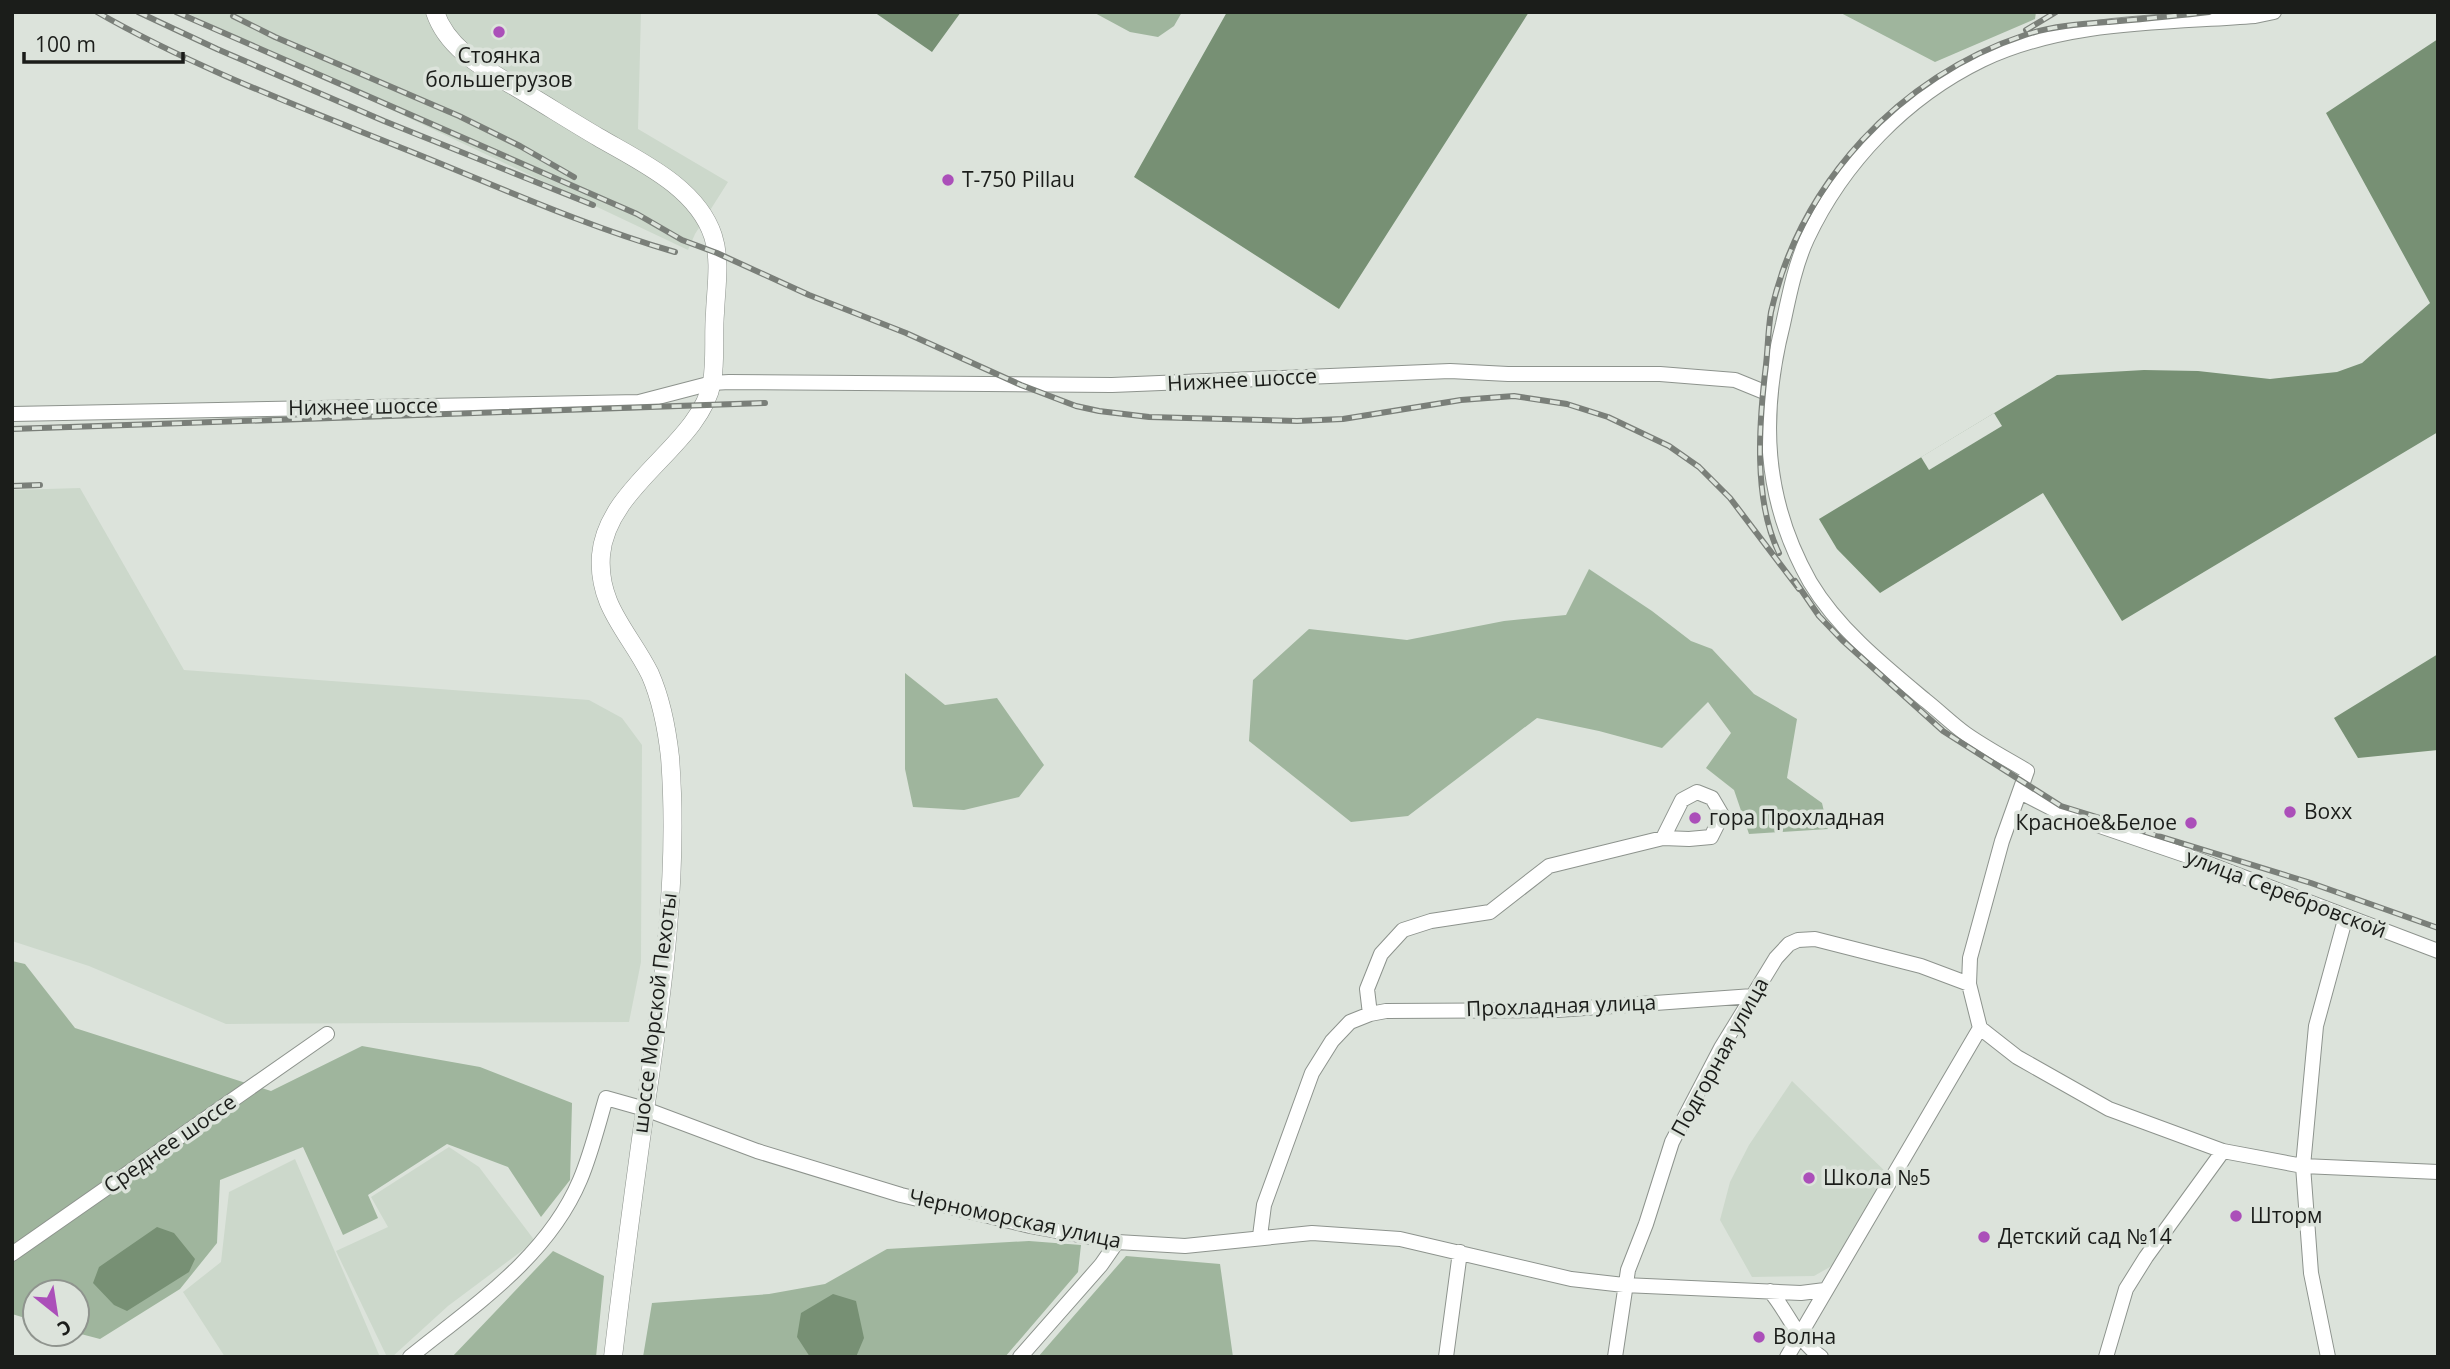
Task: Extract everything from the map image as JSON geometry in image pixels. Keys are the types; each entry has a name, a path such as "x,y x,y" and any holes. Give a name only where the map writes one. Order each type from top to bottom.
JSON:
{"main road":[{"path":"435,12 444,33 482,67 651,169 683,193 697,208 710,229 717,253 712,383"},
{"name":"шоссе Морской Пехоты","path":"613,1357 670,924 671,819 669,755 662,711 650,674 613,616 603,586 600,558 604,536 618,509 685,431 712,383"}],"street":[{"path":"2274,12 2255,16 2093,29 2045,38 1983,60 1936,86 1896,119 1863,152 1837,186 1806,240 1784,317 1769,391 1768,432 1775,496 1810,581 1839,620 1894,674 1965,734 2027,771 2002,841 1974,939 1969,984 1980,1028 2017,1057 2109,1109 2223,1151 2303,1166 2438,1172"},
{"name":"Нижнее шоссе","path":"12,414 639,402 712,383 1112,385 1450,371 1508,374 1660,374 1735,380 1762,391 1769,391"},
{"name":"улица Серебровской","path":"2020,792 2059,812 2188,856 2438,951"},
{"path":"1260,1236 1264,1205 1312,1073 1332,1041 1350,1022 1370,1014 1367,989 1381,954 1404,930 1431,921 1490,912 1549,866 1663,838"},
{"path":"2328,1357 2311,1273 2303,1166 2316,1026 2346,916"},
{"name":"Подгорная улица","path":"1615,1357 1625,1285 1672,1142 1721,1048 1776,958 1789,944 1798,940 1815,939 1921,966 1969,984"},
{"name":"Прохладная улица","path":"1370,1014 1386,1011 1556,1010 1753,996"},
{"path":"1787,1357 1980,1028"},
{"name":"Среднее шоссе","path":"12,1254 327,1034"},
{"name":"Черноморская улица","path":"410,1357 508,1278 548,1237 580,1181 606,1098 645,1109 757,1151 901,1195 1030,1226 1117,1242 1185,1246 1260,1236 1312,1233 1400,1239 1571,1279 1625,1285 1801,1293 1825,1290"},
{"path":"2106,1357 2126,1289 2223,1151"},
{"path":"1020,1357 1101,1265 1117,1242"},
{"path":"1446,1357 1460,1252"},
{"path":"1770,1291 1808,1347 1821,1357"}],"shaded area":[{"path":"185,12 641,12 638,129 728,182 688,250"},
{"path":"874,12 961,12 932,52"},
{"path":"1093,12 1182,12 1174,26 1158,37 1130,32"},
{"path":"1227,12 1529,12 1339,309 1134,177"},
{"path":"1839,12 2036,12 2035,19 1935,62"},
{"path":"2438,39 2438,432 2122,621 2043,493 1880,593 1837,549 1819,519 2057,375 2144,370 2198,371 2270,379 2337,372 2362,363 2430,303 2326,113"},
{"path":"80,488 184,670 589,700 622,718 642,745 641,962 629,1022 226,1024 89,966 12,941 12,490"},
{"path":"1589,569 1691,641 1712,649 1754,694 1797,719 1787,778 1822,803 1828,829 1749,834 1734,790 1706,768 1731,733 1708,702 1662,748 1537,718 1408,816 1351,822 1249,741 1253,680 1309,629 1407,640 1504,621 1566,615"},
{"path":"2438,654 2438,750 2358,758 2334,718"},
{"path":"905,673 945,705 997,698 1044,765 1019,797 964,810 913,807 905,769"},
{"path":"12,961 25,964 75,1028 271,1091 362,1046 480,1067 572,1103 570,1180 541,1217 508,1167 447,1144 368,1195 378,1218 343,1235 303,1147 220,1180 217,1243 180,1289 100,1339 91,1337 91,1278 21,1278 21,1317 12,1314"},
{"name":"Школа №5","path":"1792,1081 1889,1175 1837,1263 1814,1276 1752,1277 1720,1220 1730,1182 1749,1145"},
{"path":"449,1147 479,1167 535,1241 448,1306 392,1357 387,1357 336,1251 388,1227 371,1197"},
{"path":"295,1159 380,1357 225,1357 183,1292 221,1262 229,1192"},
{"path":"157,1227 174,1233 195,1259 189,1272 127,1311 114,1305 93,1283 99,1267"},
{"path":"1029,1241 1081,1245 1078,1272 1005,1357 643,1357 652,1303 769,1294 825,1284 887,1249"},
{"path":"553,1251 604,1276 596,1357 452,1357"},
{"path":"1126,1256 1220,1264 1233,1357 1038,1357"},
{"path":"833,1294 856,1301 864,1338 856,1357 810,1357 797,1337 801,1313"}],"pier":[{"path":"1994,413 2002,426 1929,470 1921,457"}],"railway":[{"path":"97,12 173,52 292,104 575,218 675,252"},
{"path":"138,12 384,121 593,205"},
{"path":"176,12 637,214 682,240 1076,406 1149,417 1297,421 1343,419 1461,400 1514,396 1567,404 1608,417 1669,446 1699,467 1730,498 1799,589"},
{"path":"2026,30 2056,12"},
{"path":"1779,553 1765,509 1760,460 1761,411 1770,319 1785,265 1805,220 1831,178 1862,140 1897,107 1937,77 1979,53 2025,35 2056,27 2209,12"},
{"path":"233,16 275,37 459,116 574,177"},
{"path":"12,429 765,403"},
{"path":"12,486 40,485"},
{"path":"1795,581 1819,616 1842,640 1943,731 2061,806 2311,883 2438,928"}],"place":[{"name":"Стоянка большегрузов","path":"499,32"},
{"name":"T-750 Pillau","path":"948,180"},
{"name":"Boxx","path":"2290,812"},
{"name":"гора Прохладная","path":"1695,818"},
{"name":"Красное&Белое","path":"2191,823"},
{"name":"Школа №5","path":"1809,1178"},
{"name":"Шторм","path":"2236,1216"},
{"name":"Детский сад №14","path":"1984,1237"},
{"name":"Волна","path":"1759,1337"}]}
